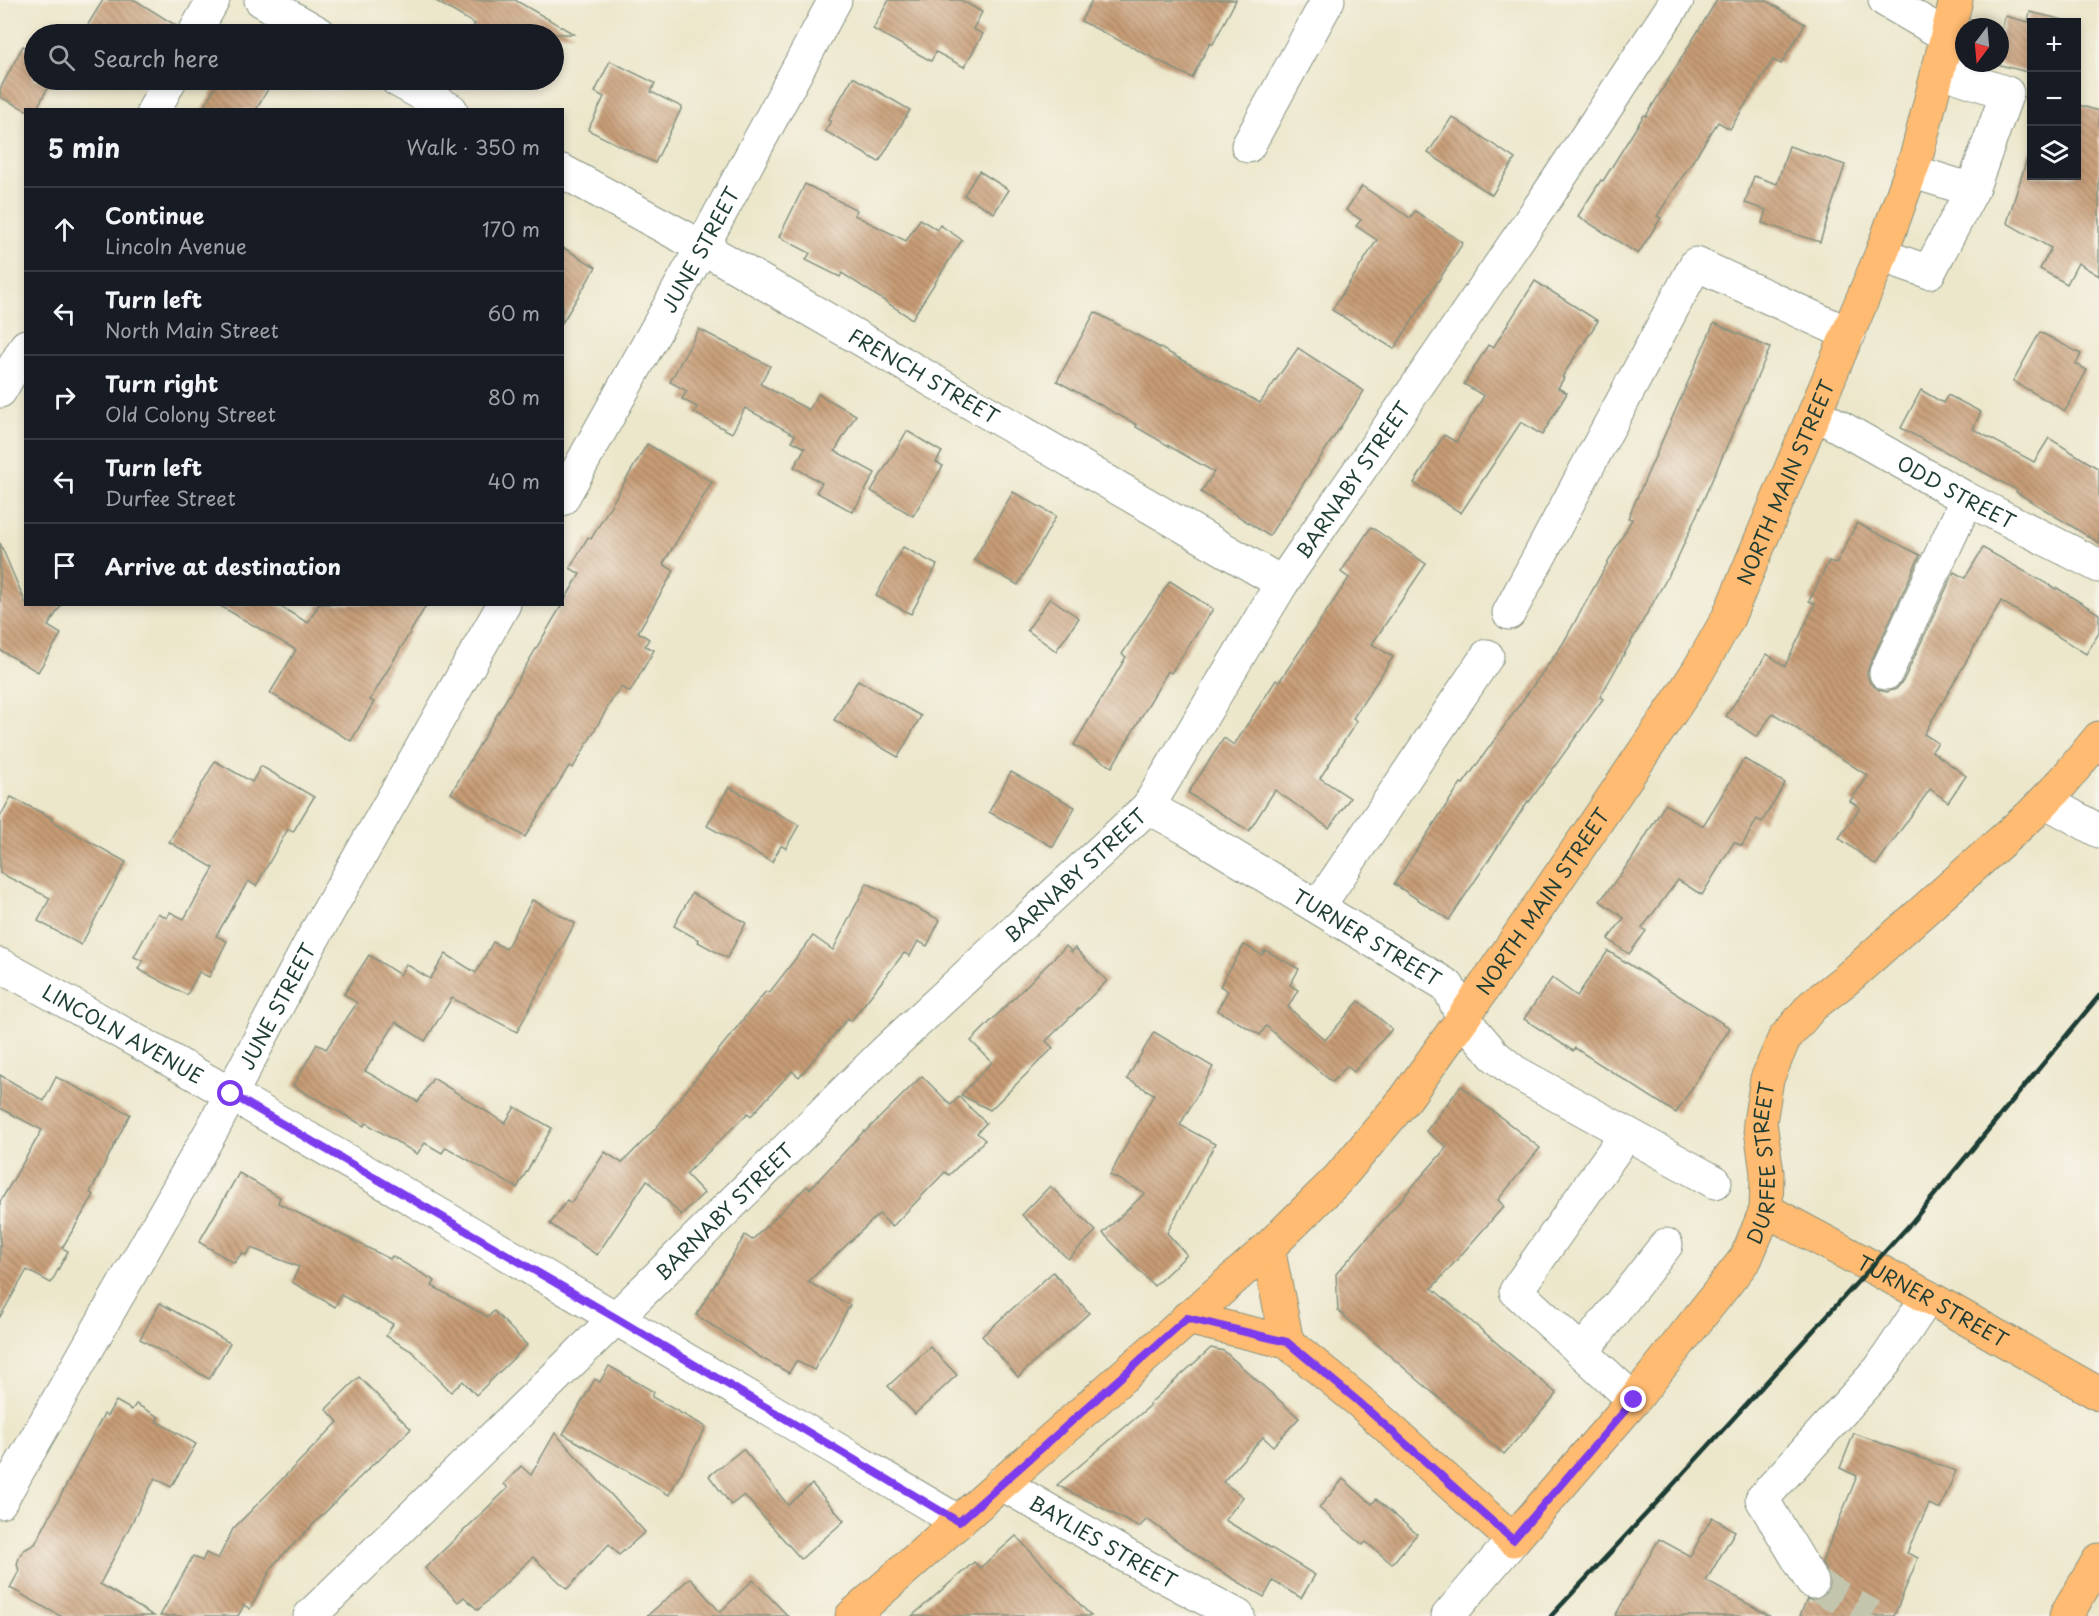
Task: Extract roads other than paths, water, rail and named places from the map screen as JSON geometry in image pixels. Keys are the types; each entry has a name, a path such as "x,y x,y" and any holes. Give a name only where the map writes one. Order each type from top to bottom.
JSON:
{"main road":[{"name":"NORTH MAIN STREET","path":"852,1616 1268,1248 1338,1179 1406,1098 1464,1018 1698,671 1728,618 1881,255 1917,154 1956,0"},
{"name":"DURFEE STREET","path":"1513,1540 1634,1400 1746,1258 1766,1210 1767,1173 1760,1122 1767,1079 1784,1039 1812,1006 1848,978 2045,801 2099,738"},
{"name":"TURNER STREET","path":"1766,1210 1928,1297 2099,1394"},
{"path":"1268,1248 1287,1342"},
{"path":"1187,1318 1287,1342 1359,1402 1513,1540"},
{"path":"2066,1616 2099,1560"}],"street":[{"path":"200,24 213,0"},
{"path":"261,0 303,24"},
{"name":"JUNE STREET","path":"564,494 836,0"},
{"path":"1248,146 1328,0"},
{"name":"BARNABY STREET","path":"310,1616 886,1051 1148,807 1282,583 1548,195 1677,0"},
{"path":"1885,0 1947,36"},
{"path":"1881,255 1929,272 1972,190 2007,93 1938,70"},
{"path":"155,108 165,90"},
{"path":"415,90 447,108"},
{"path":"1911,171 1972,190"},
{"name":"FRENCH STREET","path":"564,172 702,247 1282,583"},
{"path":"1509,614 1696,264 1849,334"},
{"path":"0,391 24,349"},
{"name":"ODD STREET","path":"1815,413 1967,499 2099,566"},
{"path":"1886,673 1967,499"},
{"name":"JUNE STREET","path":"0,1502 231,1094 312,940 503,606"},
{"path":"1318,907 1487,656"},
{"path":"2045,801 2099,831"},
{"name":"TURNER STREET","path":"1148,807 1448,986 1464,1018 1494,1055 1515,1072 1715,1182"},
{"name":"LINCOLN AVENUE","path":"0,965 231,1094 616,1318 959,1522"},
{"path":"1626,1134 1516,1291 1634,1400"},
{"path":"1582,1352 1666,1245"},
{"path":"1812,1582 1762,1498 1880,1369 1928,1297"},
{"name":"BAYLIES STREET","path":"1001,1484 1130,1558 1238,1616"},
{"name":"DURFEE STREET","path":"1448,1616 1513,1540"}],"tunnel":[{"path":"1812,1582 1872,1616"}],"railway":[{"path":"1551,1616 1912,1222 2099,996"}]}
